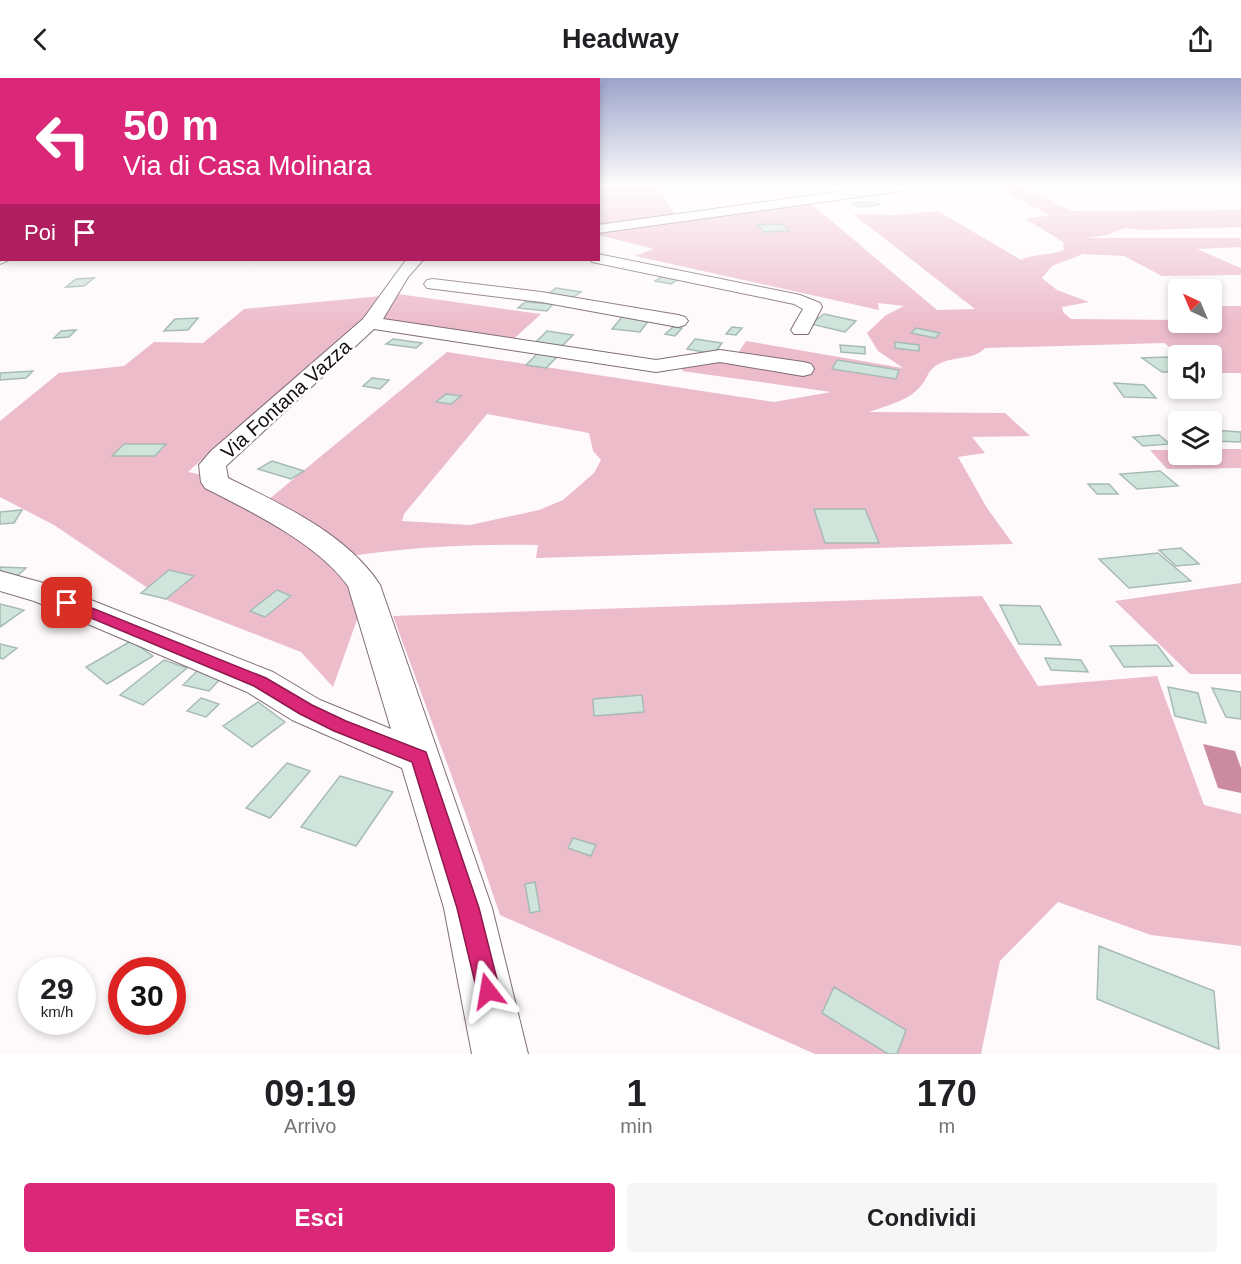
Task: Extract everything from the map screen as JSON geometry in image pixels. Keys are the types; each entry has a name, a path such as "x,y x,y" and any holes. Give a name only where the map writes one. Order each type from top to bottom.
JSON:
{"street":[{"path":"600,260 800,300 813,307 801,330"},
{"name":"Via Fontana Vazza","path":"421,261 405,269 384,305 370,323 220,457 213,465 212,474 215,482 262,505 321,546 358,576 364,585 468,908 500,1054"},
{"path":"512,277 545,282 541,297"},
{"path":"433,284 541,297 678,321"},
{"path":"370,323 656,366 720,356 803,369"},
{"path":"0,581 46,594 260,682 306,710 419,757"}],"shaded area":[{"path":"600,232 844,232 937,310 975,309 876,232 973,232 1021,260 1064,250 1063,242 1046,232 1116,232 1086,238 1241,239 1241,247 1197,249 1241,268 1241,275 1162,276 1124,256 1083,254 1052,266 1042,278 1057,290 1089,302 1062,307 1063,312 1071,319 1168,320 1168,333 1222,333 1222,306 1241,306 1241,373 1222,373 1222,345 1168,346 1164,343 985,348 976,354 936,366 915,392 869,412 1005,413 1030,436 972,437 985,453 958,457 987,508 1013,544 536,558 538,545 488,545 413,549 338,558 363,603 333,687 301,652 164,599 54,525 0,497 0,421 59,373 124,366 154,342 203,343 244,309 381,296 365,316 188,472 208,476 262,505 447,352 774,402 831,392 682,371 685,363 735,358 746,341 903,368 878,351 867,333 886,315 904,306 878,303 879,310 635,256 654,249 600,235","holes":["487,414 589,433 593,451 601,460 594,473 563,500 539,510 470,525 402,521 404,514"]},
{"path":"398,294 541,314 508,344 374,323"},
{"path":"1222,449 1241,449 1241,468 1167,469 1150,450 1168,450 1168,465 1222,465"},
{"path":"1241,583 1241,674 1190,674 1115,601"},
{"path":"982,596 1038,686 1157,676 1204,805 1241,814 1241,946 1151,935 1058,902 1000,961 981,1054 815,1054 500,915 393,616"},
{"path":"1203,744 1235,751 1241,768 1241,793 1218,788"}],"building":[{"path":"663,276 679,279 671,284 655,281"},
{"path":"94,278 84,286 66,287 76,279"},
{"path":"556,288 581,292 572,298 547,295"},
{"path":"525,302 553,304 547,311 518,308"},
{"path":"824,314 856,321 845,332 811,324"},
{"path":"622,317 649,320 640,332 612,329"},
{"path":"198,318 188,330 164,331 175,319"},
{"path":"673,327 682,328 675,336 665,334"},
{"path":"732,327 742,328 736,335 726,334"},
{"path":"916,328 940,333 935,338 911,333"},
{"path":"76,330 69,337 54,338 61,331"},
{"path":"547,331 573,335 560,348 533,345"},
{"path":"393,339 422,343 416,348 386,344"},
{"path":"695,339 722,343 714,354 687,349"},
{"path":"895,342 919,345 919,351 895,348"},
{"path":"840,345 865,347 865,354 841,352"},
{"path":"539,352 559,355 546,368 526,365"},
{"path":"1167,357 1168,372 1162,372 1142,358"},
{"path":"837,360 899,370 896,379 832,369"},
{"path":"33,371 26,378 0,380 0,373"},
{"path":"372,378 389,380 380,389 363,386"},
{"path":"1114,383 1144,385 1156,398 1124,397"},
{"path":"446,394 461,396 451,404 436,402"},
{"path":"1222,431 1241,432 1241,442 1222,441"},
{"path":"1159,435 1168,444 1143,446 1133,437"},
{"path":"124,444 166,444 155,456 112,456"},
{"path":"272,461 304,471 291,479 258,469"},
{"path":"1160,471 1178,486 1137,489 1120,474"},
{"path":"1088,484 1109,484 1118,494 1097,494"},
{"path":"814,509 865,509 879,543 825,543"},
{"path":"22,510 14,523 0,524 0,512"},
{"path":"1181,548 1199,564 1176,566 1159,550"},
{"path":"1158,553 1191,581 1129,588 1099,559"},
{"path":"0,567 26,568 18,575 0,575"},
{"path":"169,570 194,576 166,599 141,593"},
{"path":"277,590 291,596 265,617 250,611"},
{"path":"0,604 24,610 0,627"},
{"path":"1000,605 1040,606 1061,645 1019,644"},
{"path":"131,641 153,656 107,684 86,667"},
{"path":"0,644 17,648 3,659 0,658"},
{"path":"1157,645 1173,666 1124,667 1110,646"},
{"path":"1045,658 1081,660 1088,672 1051,670"},
{"path":"164,660 187,668 143,705 120,695"},
{"path":"198,670 223,676 209,691 183,685"},
{"path":"1168,687 1198,693 1206,723 1175,716"},
{"path":"1212,688 1241,692 1241,719 1226,717"},
{"path":"642,695 644,712 594,716 593,699"},
{"path":"201,698 219,704 206,717 187,711"},
{"path":"258,702 285,722 252,747 223,726"},
{"path":"287,763 310,771 270,818 246,808"},
{"path":"340,776 393,792 356,846 301,827"},
{"path":"573,838 596,845 591,856 568,848"},
{"path":"535,882 540,911 530,913 525,884"},
{"path":"1099,946 1214,991 1219,1049 1097,999"},
{"path":"834,987 906,1030 897,1054 888,1054 822,1013"}],"route":[{"path":"67,603 260,682 306,710 419,757 468,908 488,991"}]}
